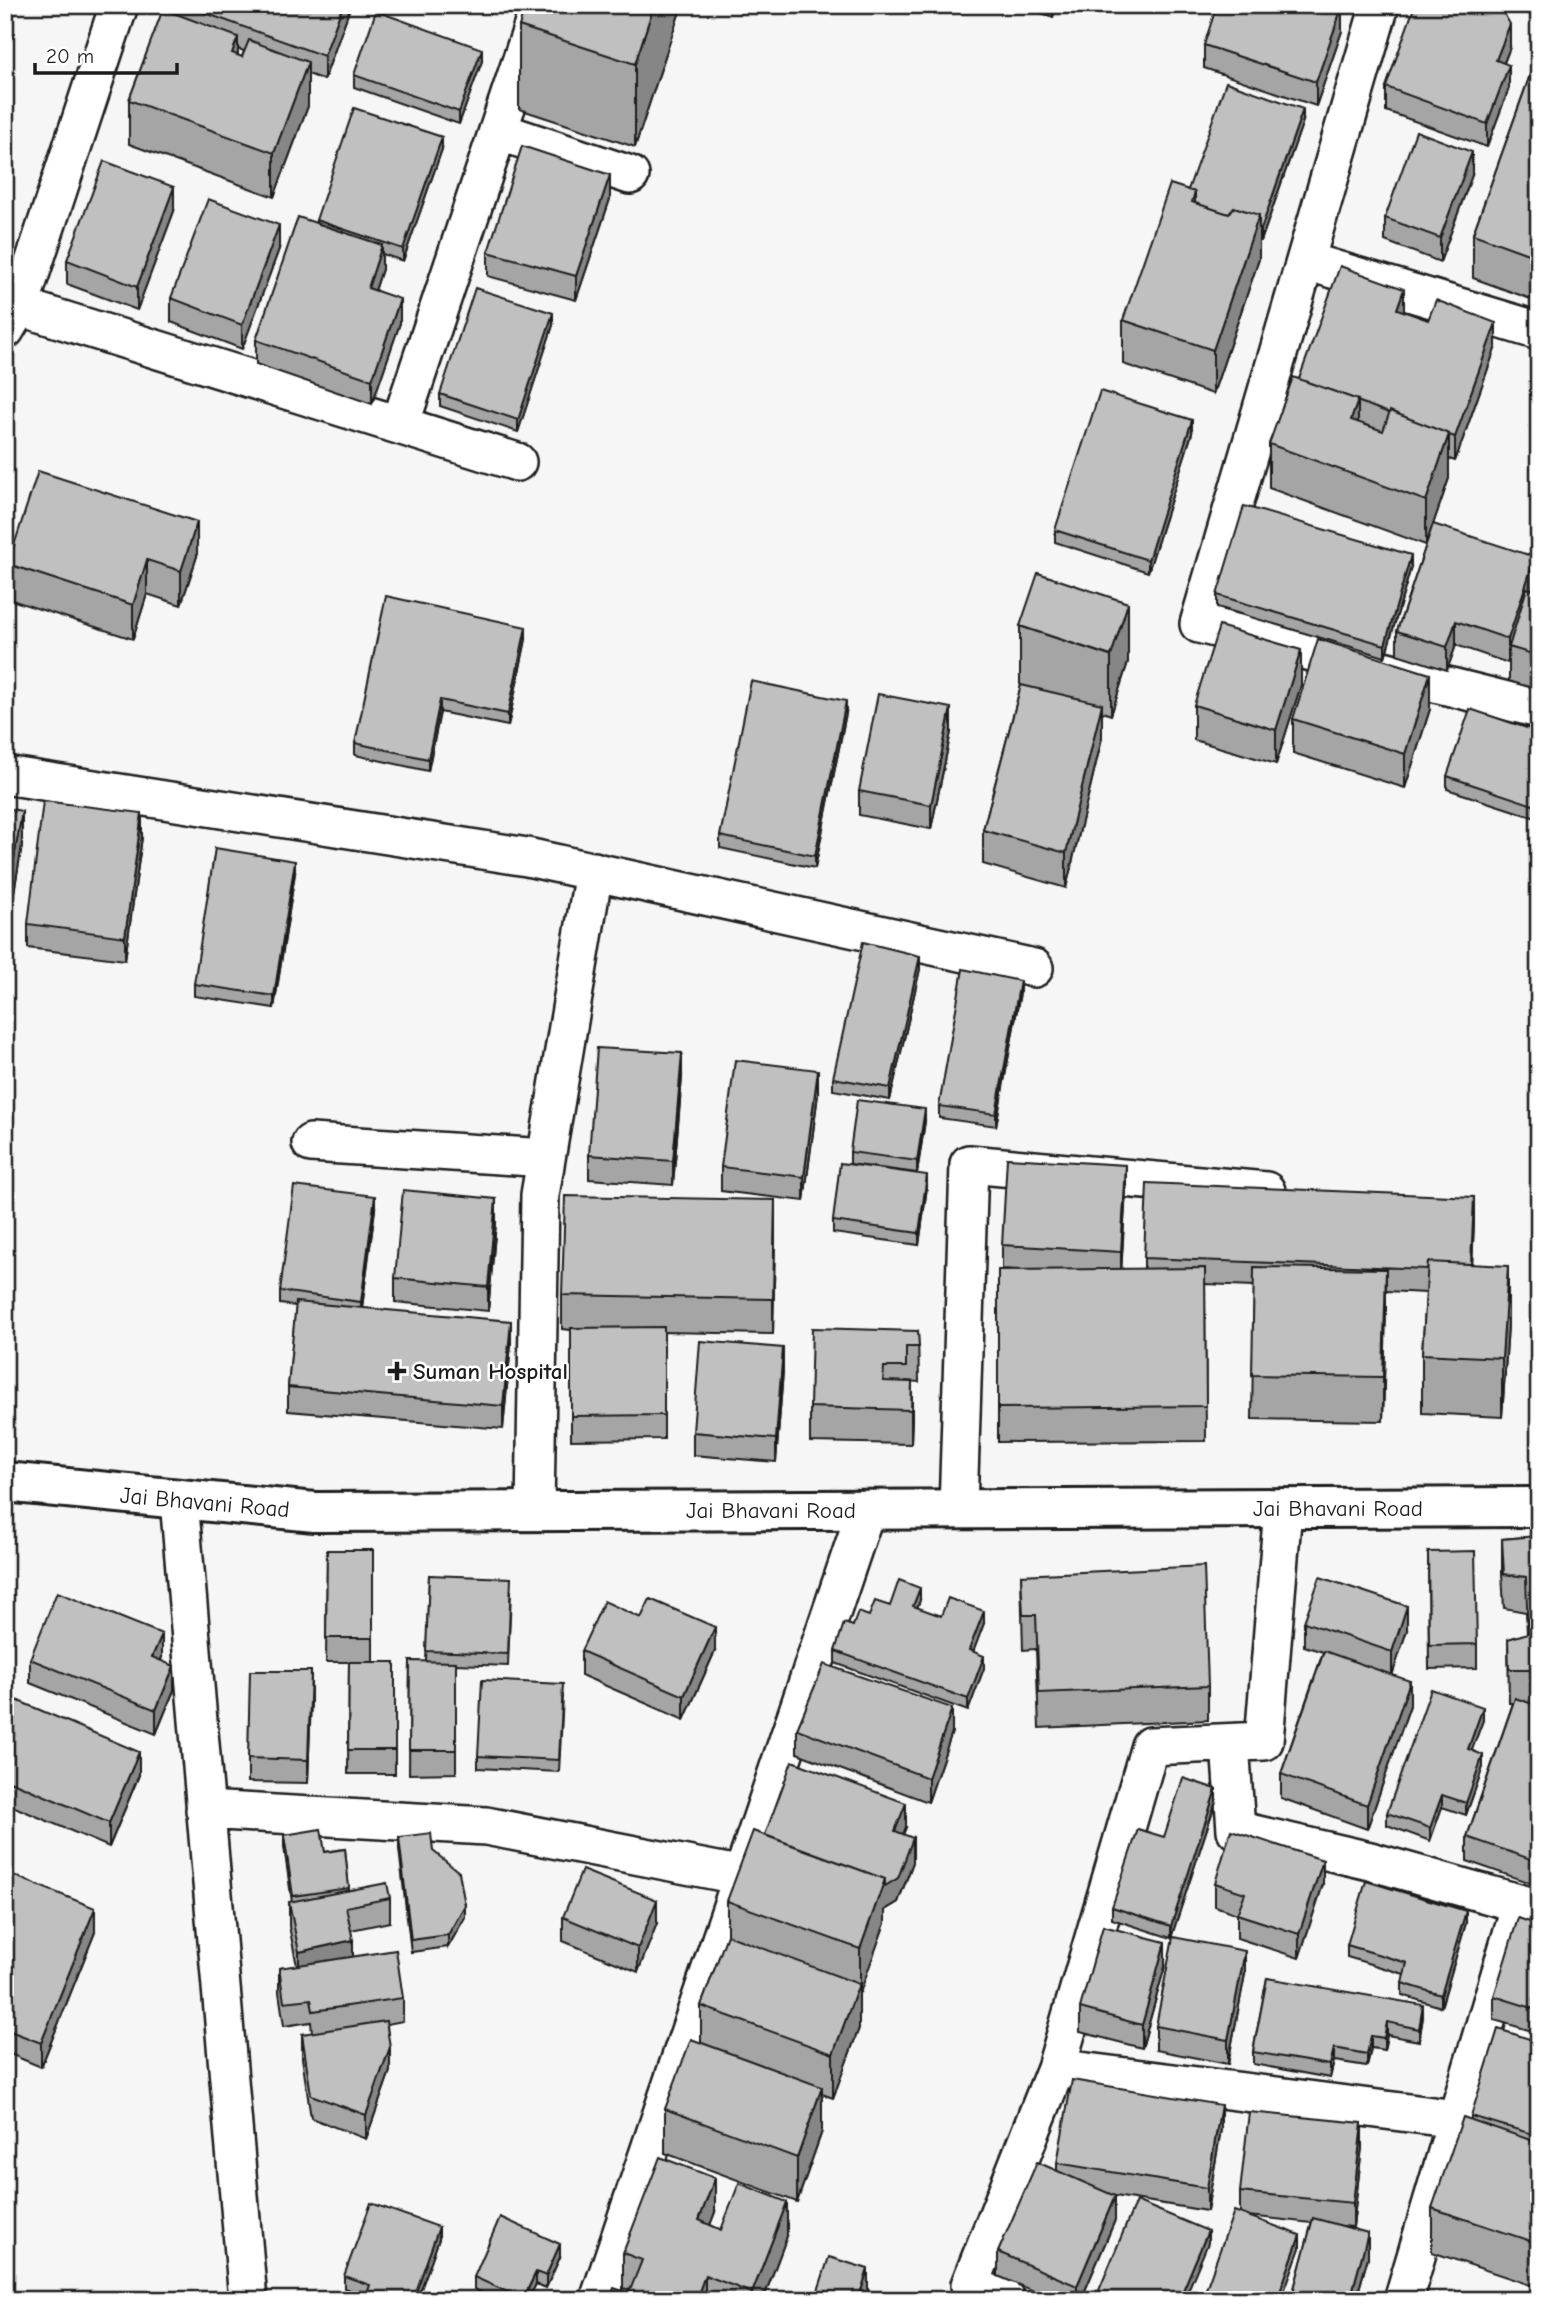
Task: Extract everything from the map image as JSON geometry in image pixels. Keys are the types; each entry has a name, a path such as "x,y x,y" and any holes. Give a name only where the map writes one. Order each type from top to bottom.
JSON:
{"street":[{"path":"119,5 10,313 400,425 517,462"},
{"path":"400,425 540,5"},
{"path":"1380,5 1199,624 1539,709"},
{"path":"498,131 631,175"},
{"path":"1306,261 1539,331"},
{"path":"5,775 527,857 1034,968"},
{"path":"535,1511 540,1195 594,871"},
{"path":"312,1143 546,1158"},
{"path":"958,1509 969,1164 1303,1194"},
{"path":"540,1195 580,1198"},
{"name":"Jai Bhavani Road","path":"5,1482 315,1512 1539,1507"},
{"path":"179,1500 248,2300"},
{"path":"1006,2300 970,2285 1056,2068 1150,1746 1264,1741 1283,1508"},
{"path":"599,2300 866,1510"},
{"path":"1230,1742 1237,1830 1370,1861 1530,1907 1456,2119 1403,2300"},
{"path":"205,1810 486,1826 743,1876"},
{"path":"1056,2068 1456,2119"}],"building":[{"path":"183,5 343,5 324,56"},
{"path":"526,5 654,5 635,64 519,26"},
{"path":"1217,5 1342,7 1316,82 1204,45"},
{"path":"1415,5 1499,5 1510,24 1496,60 1509,65 1487,124 1386,87"},
{"path":"163,9 238,37 232,53 242,57 249,40 308,62 274,153 129,100"},
{"path":"376,11 482,49 459,112 354,75"},
{"path":"1539,50 1539,258 1473,234"},
{"path":"1226,82 1303,109 1261,229 1259,215 1234,207 1229,214 1195,203 1195,192 1188,190"},
{"path":"354,108 442,137 403,249 316,220"},
{"path":"1416,131 1472,152 1440,238 1385,218"},
{"path":"522,146 610,175 576,276 488,252"},
{"path":"104,161 174,187 137,287 67,260"},
{"path":"1170,184 1195,192 1192,202 1229,214 1234,207 1259,215 1213,350 1123,320"},
{"path":"208,199 279,225 242,325 171,298"},
{"path":"298,217 382,245 368,288 400,299 372,380 256,340"},
{"path":"1340,266 1404,289 1397,309 1428,320 1436,300 1496,323 1455,437 1299,379"},
{"path":"475,288 553,313 518,420 440,394"},
{"path":"1293,377 1358,400 1351,420 1383,431 1390,411 1449,434 1426,501 1269,444"},
{"path":"1100,391 1192,420 1148,560 1055,530"},
{"path":"38,471 197,522 181,571 147,560 133,605 8,564"},
{"path":"1244,506 1411,555 1385,645 1217,595"},
{"path":"1433,524 1535,557 1508,639 1456,621 1447,647 1397,631"},
{"path":"1038,573 1128,603 1111,656 1020,626"},
{"path":"1527,588 1539,592 1539,656 1509,647"},
{"path":"386,596 526,627 508,714 440,700 428,759 355,743"},
{"path":"1219,626 1301,650 1276,730 1194,705"},
{"path":"1318,639 1430,674 1405,754 1293,719"},
{"path":"751,681 846,701 815,856 720,836"},
{"path":"1021,685 1102,704 1066,853 983,830"},
{"path":"878,694 951,708 931,805 859,791"},
{"path":"1470,709 1539,732 1539,807 1447,776"},
{"path":"43,801 142,813 125,937 28,924"},
{"path":"5,808 22,811 10,882 5,881"},
{"path":"215,848 295,861 274,996 194,984"},
{"path":"863,942 920,956 890,1088 833,1078"},
{"path":"963,969 1020,981 996,1114 939,1106"},
{"path":"597,1048 682,1053 673,1161 589,1155"},
{"path":"735,1060 818,1070 804,1177 721,1167"},
{"path":"857,1100 925,1109 917,1161 850,1152"},
{"path":"1007,1158 1126,1165 1121,1252 1002,1245"},
{"path":"840,1163 927,1175 919,1233 833,1221"},
{"path":"1147,1183 1474,1197 1471,1264 1428,1262 1427,1269 1144,1258"},
{"path":"294,1186 375,1196 361,1302 280,1291"},
{"path":"403,1190 496,1199 488,1287 395,1278"},
{"path":"565,1196 775,1200 773,1299 562,1295"},
{"path":"1428,1262 1508,1266 1502,1358 1422,1354"},
{"path":"1254,1267 1386,1269 1383,1377 1252,1375"},
{"path":"1205,1268 1206,1406 998,1408 998,1270"},
{"path":"296,1302 511,1321 503,1406 288,1387"},
{"path":"664,1327 664,1415 571,1416 571,1328"},
{"path":"812,1328 918,1331 919,1347 906,1347 906,1367 884,1367 883,1381 912,1382 911,1410 810,1407"},
{"path":"700,1341 783,1348 776,1439 693,1432"},
{"path":"1538,1536 1539,1669 1509,1669 1508,1639 1528,1633 1526,1577 1504,1574 1502,1539"},
{"path":"327,1550 373,1550 373,1638 326,1638"},
{"path":"1475,1551 1477,1644 1429,1645 1428,1552"},
{"path":"1204,1566 1208,1686 1039,1693 1036,1615 1023,1615 1021,1575"},
{"path":"429,1575 511,1578 508,1654 426,1651"},
{"path":"1320,1577 1407,1606 1392,1652 1304,1622"},
{"path":"899,1580 920,1588 913,1606 941,1616 948,1598 984,1611 969,1650 984,1656 968,1699 835,1651 844,1623 853,1626 858,1612 869,1616 875,1601 890,1606"},
{"path":"57,1592 162,1634 152,1657 174,1666 156,1710 30,1659"},
{"path":"650,1599 715,1627 684,1696 581,1651 604,1601 641,1618"},
{"path":"1324,1651 1410,1681 1367,1805 1281,1774"},
{"path":"410,1661 456,1662 456,1750 409,1750"},
{"path":"349,1662 395,1662 395,1750 348,1750"},
{"path":"824,1664 952,1708 928,1778 797,1729"},
{"path":"250,1671 311,1671 308,1760 248,1758"},
{"path":"482,1680 563,1684 559,1760 478,1756"},
{"path":"1431,1689 1483,1707 1468,1749 1483,1755 1466,1803 1442,1795 1430,1828 1387,1813"},
{"path":"1515,1698 1539,1706 1539,1862 1467,1837"},
{"path":"14,1699 139,1752 109,1823 5,1779 5,1721"},
{"path":"792,1761 906,1803 895,1831 913,1838 898,1878 885,1886 885,1879 765,1835"},
{"path":"1183,1778 1216,1789 1171,1926 1112,1907 1138,1829 1164,1837"},
{"path":"321,1829 325,1852 345,1849 349,1888 293,1896 284,1835"},
{"path":"1231,1830 1323,1860 1299,1934 1237,1914 1245,1893 1215,1883"},
{"path":"753,1831 885,1879 860,1949 727,1901"},
{"path":"431,1833 433,1851 459,1872 465,1905 448,1935 411,1940 399,1837"},
{"path":"582,1870 657,1900 638,1948 563,1917"},
{"path":"5,1872 95,1908 41,2043 5,2029"},
{"path":"1366,1881 1466,1911 1441,1995 1402,1983 1407,1963 1347,1945"},
{"path":"387,1883 390,1898 346,1907 353,1940 299,1952 289,1902"},
{"path":"1518,1918 1539,1925 1539,2010 1494,1996"},
{"path":"1103,1926 1165,1942 1142,2025 1080,2008"},
{"path":"727,1935 859,1984 833,2054 701,2006"},
{"path":"1173,1937 1245,1951 1228,2040 1156,2026"},
{"path":"396,1950 403,1998 313,2011 311,1999 284,2002 279,1968"},
{"path":"1267,1978 1423,2005 1419,2029 1387,2022 1384,2038 1371,2036 1367,2054 1334,2048 1330,2065 1253,2052"},
{"path":"386,2021 390,2047 366,2115 311,2095 302,2034"},
{"path":"1498,2029 1539,2042 1539,2136 1471,2116"},
{"path":"691,2039 822,2087 797,2158 665,2109"},
{"path":"1072,2080 1221,2105 1207,2188 1057,2163"},
{"path":"1249,2112 1362,2123 1353,2203 1240,2192"},
{"path":"1463,2117 1539,2143 1539,2244 1432,2208"},
{"path":"660,2157 715,2178 699,2220 721,2230 739,2183 787,2202 752,2293 705,2275 696,2300 610,2300 614,2288 629,2293 642,2260 623,2253"},
{"path":"1037,2162 1115,2196 1077,2286 998,2252"},
{"path":"1136,2201 1208,2231 1179,2300 1095,2300"},
{"path":"371,2203 439,2227 413,2300 365,2300 370,2285 344,2276"},
{"path":"1234,2211 1300,2235 1277,2300 1202,2300"},
{"path":"500,2217 560,2244 546,2276 536,2272 523,2299 474,2277"},
{"path":"1313,2218 1368,2233 1350,2300 1291,2300"},
{"path":"829,2257 868,2269 858,2300 815,2300"}],"place":[{"name":"Suman Hospital","path":"397,1371"}]}
